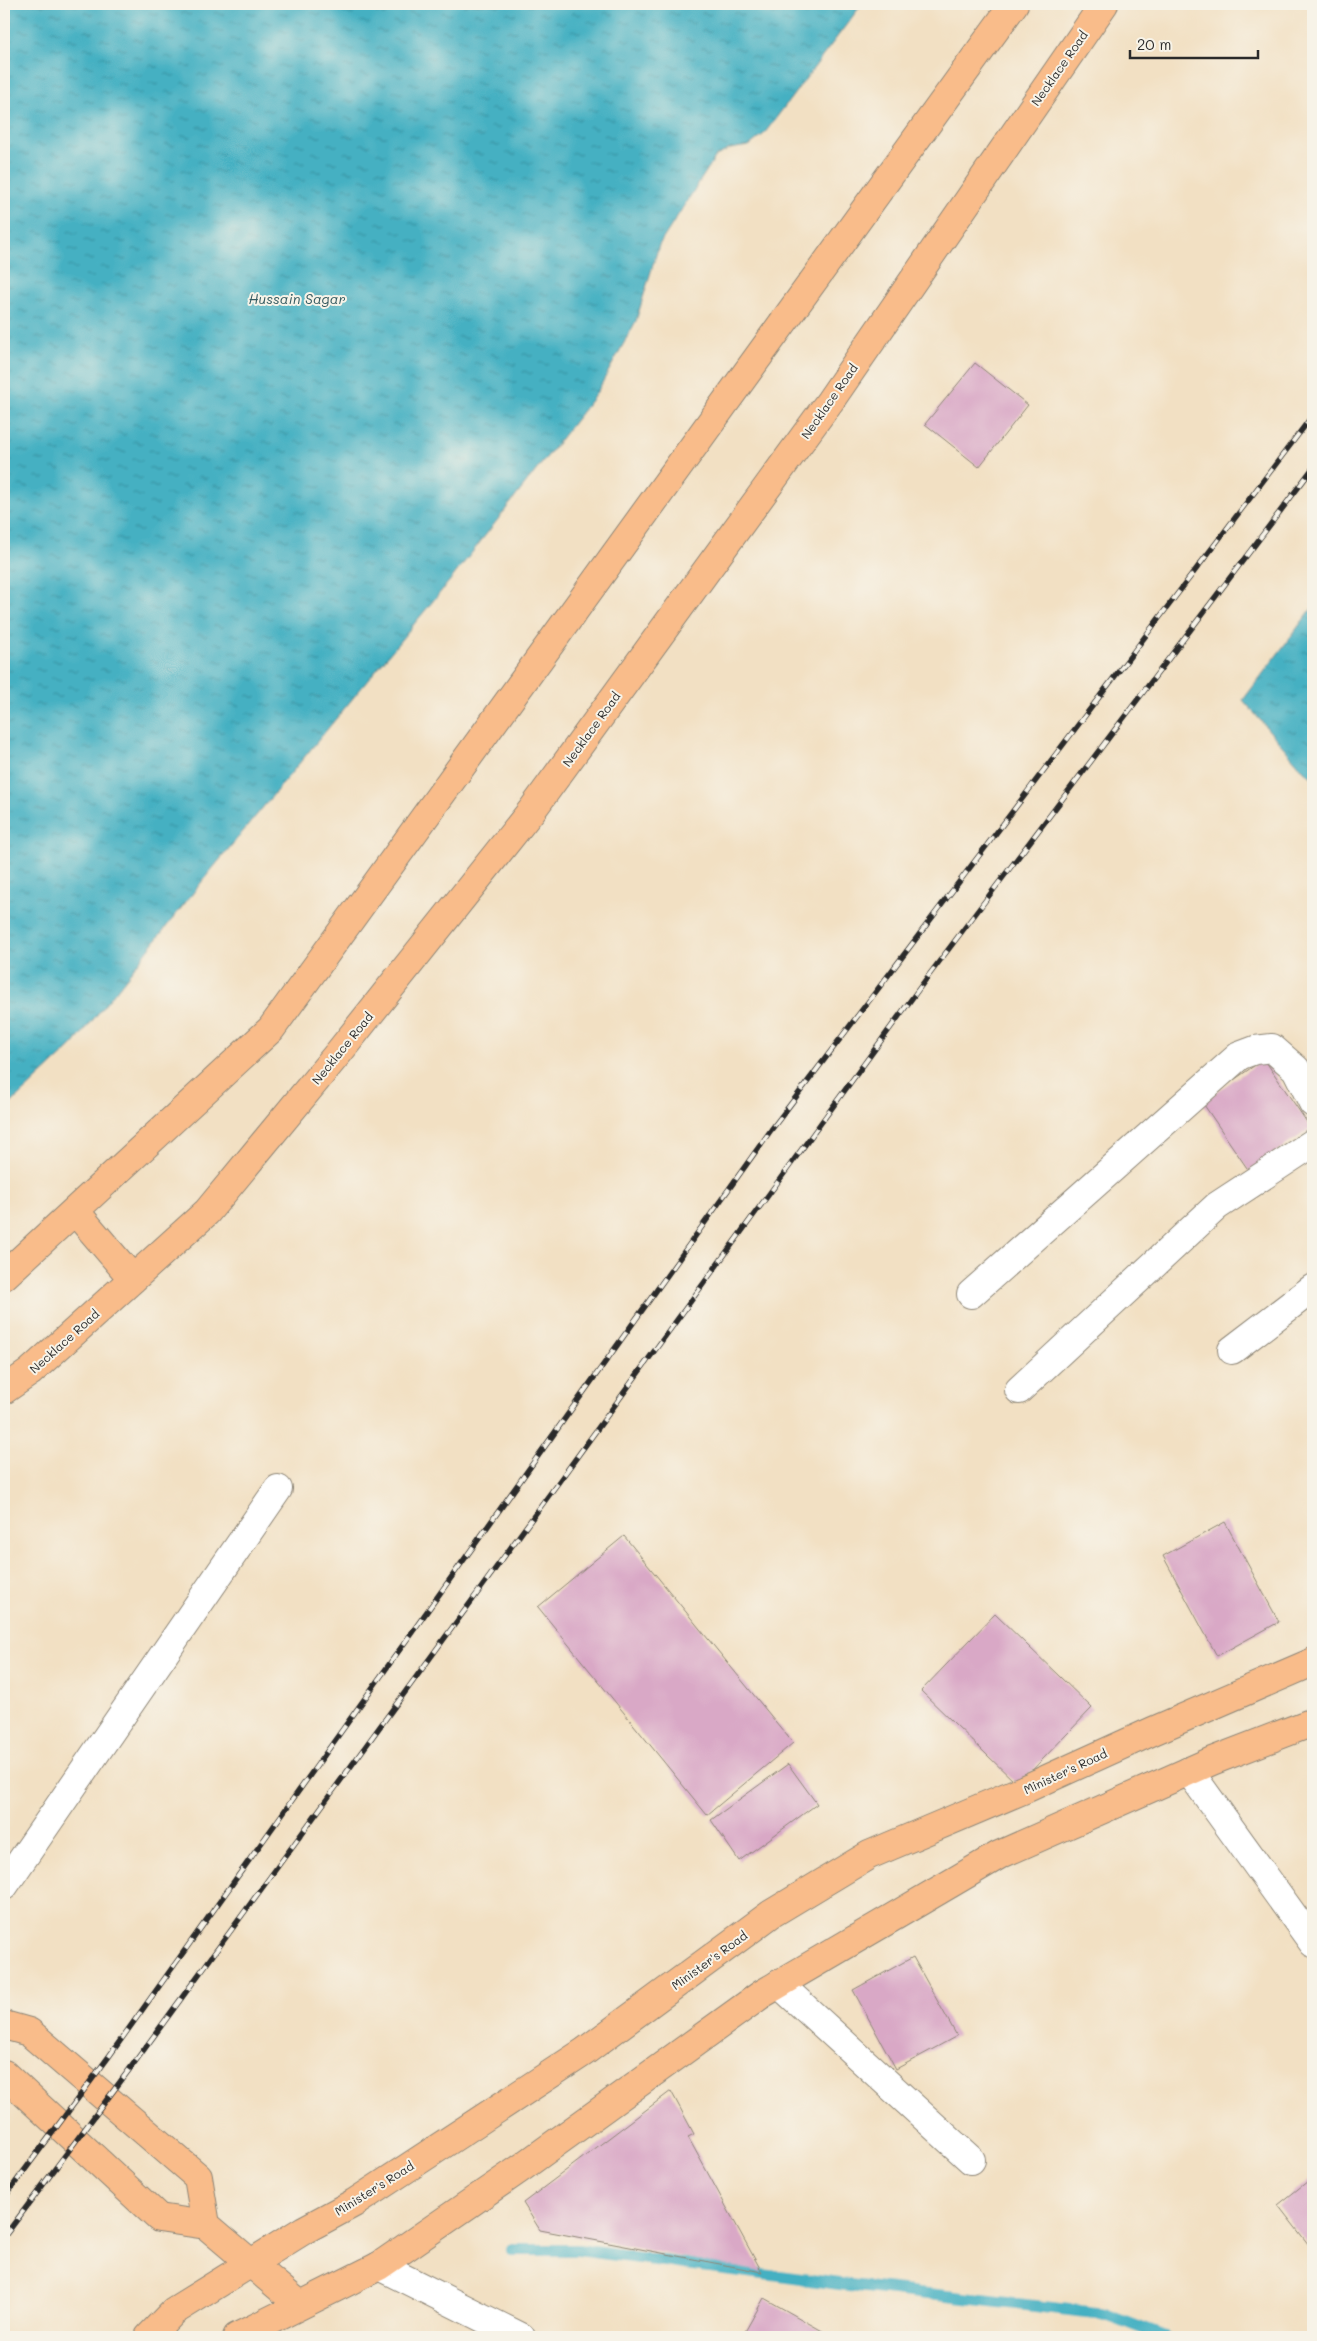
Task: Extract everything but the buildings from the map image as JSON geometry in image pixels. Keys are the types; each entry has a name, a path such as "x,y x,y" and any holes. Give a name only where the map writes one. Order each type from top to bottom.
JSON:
{"main road":[{"path":"4,1276 271,1029 1014,4"},
{"name":"Necklace Road","path":"4,1390 30,1372 207,1212 340,1051 532,810 830,401 1104,4"},
{"path":"75,1210 133,1279"},
{"name":"Minister's Road","path":"149,2337 174,2312 250,2263 354,2202 584,2052 771,1914 869,1855 1025,1790 1153,1731 1313,1662"},
{"path":"236,2337 379,2266 779,1984 1000,1855 1189,1771 1313,1722"},
{"path":"4,2025 29,2032 198,2177 206,2225"},
{"path":"4,2074 159,2218 206,2225 300,2305"}],"street":[{"path":"971,1294 1238,1056 1255,1050 1272,1048 1296,1069 1313,1103"},
{"path":"1019,1390 1217,1206 1313,1143"},
{"path":"1232,1350 1313,1288"},
{"path":"4,1886 278,1489"},
{"path":"1189,1771 1313,1943"},
{"path":"779,1984 971,2160"},
{"path":"379,2266 521,2337"}],"water":[{"name":"Hussain Sagar","path":"4,4 862,4 764,134 749,146 730,149 716,156 659,245 636,321 596,394 452,578 208,874 73,1045 4,1110"},
{"path":"1313,607 1313,778 1303,770 1243,700"}],"waterway":[{"path":"512,2250 578,2250 840,2284 1105,2314 1165,2337"}],"railway":[{"path":"4,2198 110,2055 771,1130 1313,415"},
{"path":"4,2237 129,2070 929,975 1313,468"}]}
